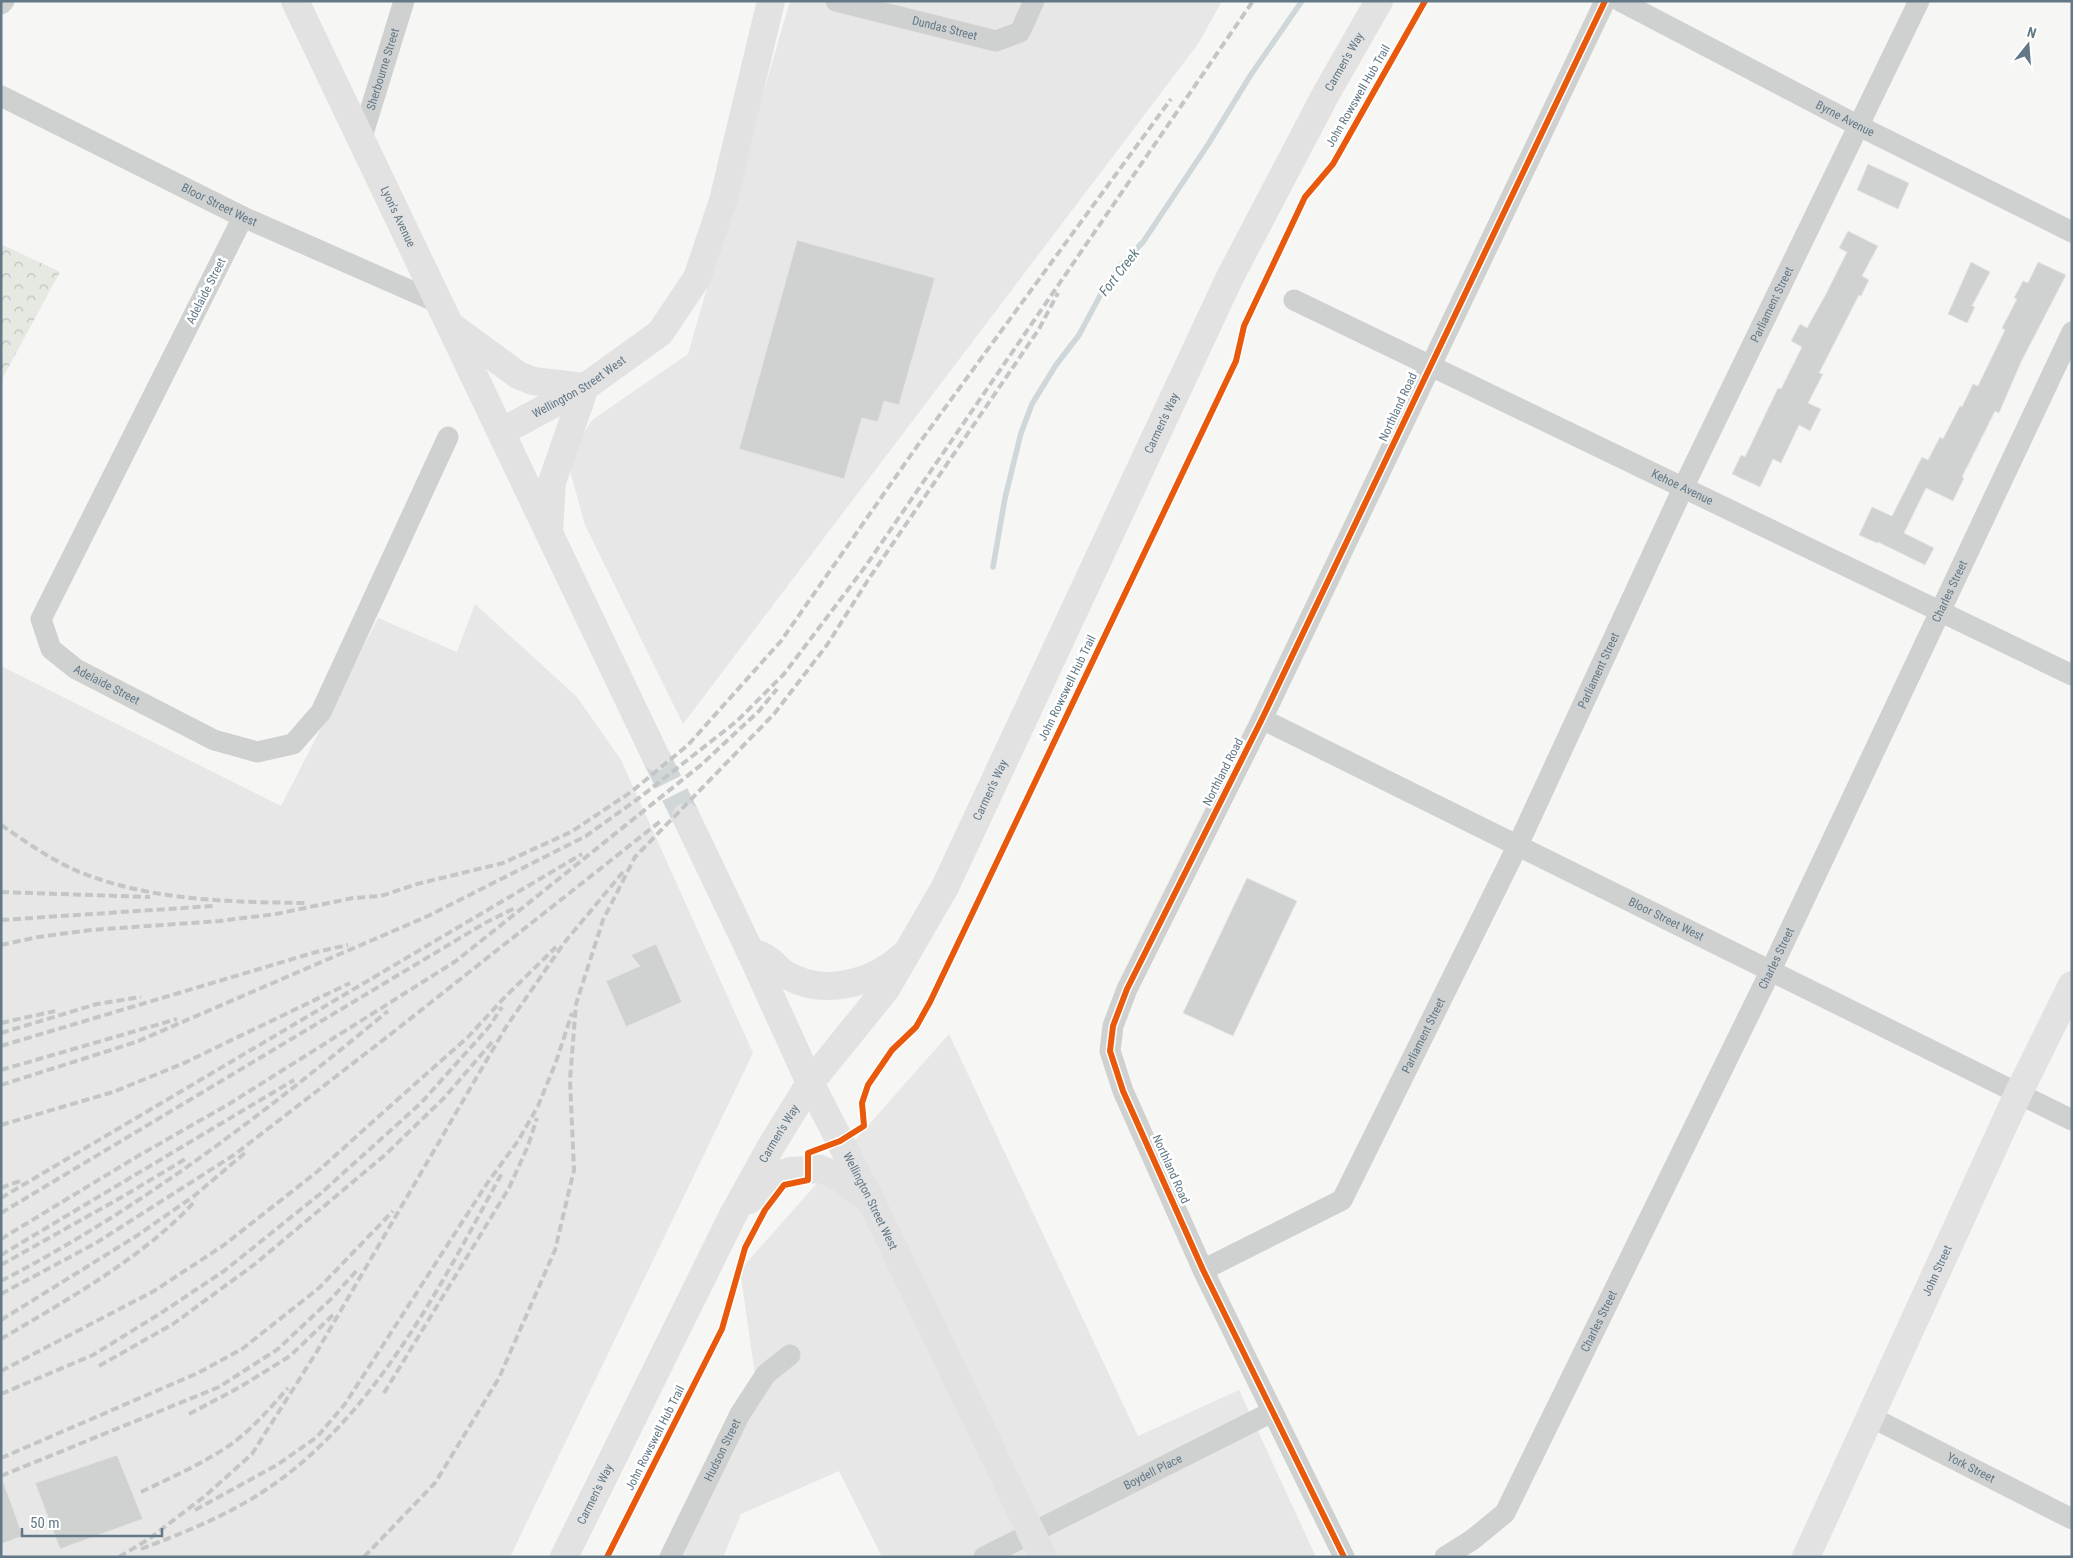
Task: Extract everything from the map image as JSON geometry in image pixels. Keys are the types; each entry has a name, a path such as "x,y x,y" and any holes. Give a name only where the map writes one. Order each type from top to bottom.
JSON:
{"main road":[{"name":"Lyon's Avenue","path":"296,1 501,432"},
{"name":"Wellington Street West","path":"501,432 585,387 660,333 697,278 723,201 770,1"},
{"name":"Carmen's Way","path":"564,1557 733,1215 770,1148 810,1084 886,989 949,878 1230,277 1328,92 1379,1"},
{"path":"446,315 518,375 533,381 585,387 552,482 549,532"},
{"path":"501,432 656,756"},
{"name":"Wellington Street West","path":"686,817 750,951 810,1084 871,1201 1038,1545"},
{"path":"750,951 768,959 784,974 802,982 818,985 854,983 888,969 906,954"},
{"name":"John Street","path":"1806,1557 2018,1094 2072,985"},
{"path":"733,1215 764,1184 776,1176 790,1171 820,1169 838,1176 871,1201"}],"street":[{"path":"1,4 4,1"},
{"name":"Sherbourne Street","path":"362,137 404,1"},
{"name":"Dundas Street","path":"836,1 996,41 1020,32 1034,1"},
{"name":"Northland Road","path":"1344,1557 1204,1270 1123,1091 1110,1052 1113,1026 1127,989 1262,719 1605,1"},
{"name":"Byrne Avenue","path":"1620,1 1859,126 2072,232"},
{"name":"Parliament Street","path":"1204,1270 1342,1200 1517,847 1684,486 1919,1"},
{"name":"Bloor Street West","path":"1,96 446,315"},
{"name":"Adelaide Street","path":"244,217 41,619 51,649 76,669 214,740 258,752 293,744 321,712 448,437"},
{"name":"Kehoe Avenue","path":"1294,300 1431,364 2072,675"},
{"name":"Charles Street","path":"1445,1557 1472,1540 1506,1513 1771,970 1939,610 2072,332"},
{"name":"Bloor Street West","path":"1262,719 1517,847 1771,970 2072,1120"},
{"name":"Hudson Street","path":"670,1557 740,1414 766,1374 790,1355"},
{"name":"Boydell Place","path":"984,1557 1038,1545 1272,1412"},
{"name":"York Street","path":"1871,1418 2072,1519"}],"shaded area":[{"path":"790,1 1222,1 1198,44 683,724 585,525 567,460 592,420 688,354"},
{"path":"475,604 577,697 621,760 753,1053 510,1557 1,1557 1,666 281,806 378,618 457,652"},
{"path":"949,1034 1138,1436 1239,1390 1316,1557 882,1557 839,1471 741,1514 723,1557 674,1557 757,1389 740,1270"}],"green space":[{"path":"1,244 60,272 1,381"}],"building":[{"path":"1868,164 1909,183 1898,209 1857,190"},
{"path":"1848,231 1878,246 1862,276 1869,280 1861,296 1859,295 1819,373 1823,374 1808,403 1821,409 1810,431 1799,425 1781,463 1773,459 1760,487 1732,474 1741,455 1745,457 1778,388 1781,389 1802,347 1791,341 1800,324 1807,328 1825,296 1847,252 1839,248"},
{"path":"797,240 935,278 899,405 884,401 878,422 862,418 844,479 739,449"},
{"path":"1971,262 1990,272 1972,306 1975,307 1967,323 1948,314"},
{"path":"2038,262 2066,275 2021,362 1999,413 1995,411 1962,477 1964,478 1953,501 1926,488 1904,533 1934,548 1925,565 1859,535 1872,507 1892,516 1922,457 1928,460 1940,437 1943,439 1960,406 1962,407 1973,384 1978,386 2005,330 2002,328 2017,299 2014,298 2023,281 2028,283"},
{"path":"1247,878 1297,901 1233,1036 1183,1013"},
{"path":"656,944 682,1002 626,1027 606,981 640,966 631,955"},
{"path":"117,1455 143,1519 60,1549 35,1483"},
{"path":"3,1481 23,1536 1,1544 1,1482"}],"waterway":[{"name":"Fort Creek","path":"993,567 1005,498 1021,433 1032,404 1056,365 1079,335 1102,292 1120,266 1143,242 1209,143 1250,76 1302,1"}],"tunnel":[{"path":"656,757 686,817"}],"railway":[{"path":"1,1085 136,1042 428,916 586,836 639,798 737,721 784,674 865,567 1253,1"},
{"path":"1,945 38,937 91,930 220,921 276,914 353,898 381,896 417,884 503,863 571,832 631,792 688,745 781,641 920,442 1171,99"},
{"path":"364,1557 435,1483 499,1378 555,1250 574,1170 570,1080 576,1004 603,920 635,857 774,714 827,645 868,580 1039,329 1058,293"},
{"path":"1,1239 138,1156 229,1104 456,961 701,765 759,711 777,689"},
{"path":"1,1294 96,1243 234,1155 662,820"},
{"path":"1,825 44,854 67,866 90,876 143,891 224,901 305,903"},
{"path":"1,1198 582,854"},
{"path":"119,1557 149,1539 205,1496 252,1454 316,1353 506,1027 564,943 623,872"},
{"path":"1,892 150,897"},
{"path":"1,920 213,906"},
{"path":"1,1213 485,923 515,908"},
{"path":"1,1046 316,952 348,945"},
{"path":"1,1371 154,1291 224,1245 318,1171 468,1037 505,997 556,947"},
{"path":"1,1125 113,1092 182,1064 350,983"},
{"path":"1,1033 97,1004 141,997"},
{"path":"1,1394 93,1355 224,1271 320,1194 421,1103 489,1027 502,1007"},
{"path":"1,1023 55,1011"},
{"path":"1,1281 53,1253 104,1222 202,1156 296,1085 388,1011"},
{"path":"195,1510 277,1465 317,1437 345,1404 488,1182 518,1141 538,1106 556,1062 572,1013"},
{"path":"1,1070 177,1019"},
{"path":"99,1366 173,1324 255,1264 385,1155 445,1097 492,1042"},
{"path":"1,1255 294,1080"},
{"path":"384,1393 509,1188 528,1146 537,1118"},
{"path":"1,1320 135,1237 194,1196 246,1152"},
{"path":"1,1265 187,1158"},
{"path":"141,1549 173,1537 250,1500 303,1462 339,1427 371,1389 429,1304 502,1173"},
{"path":"1,1188 20,1181"},
{"path":"1,1339 78,1293 129,1259 176,1220 196,1200"},
{"path":"1,1458 198,1373 242,1349 319,1288 393,1211"},
{"path":"1,1476 219,1387 278,1349 331,1299 359,1268"},
{"path":"189,1414 240,1387 290,1356 333,1315"},
{"path":"141,1492 217,1454 236,1441 267,1412 288,1388"}],"cycle path":[{"name":"John Rowswell Hub Trail","path":"607,1557 722,1329 745,1248 765,1210 784,1185 808,1180 808,1153 840,1141 864,1126 862,1103 868,1085 892,1050 916,1027 930,1002 1236,361 1244,326 1305,197 1333,164 1425,1"},
{"path":"1344,1557 1203,1270 1123,1091 1110,1051 1113,1026 1127,989 1262,719 1605,1"}]}
